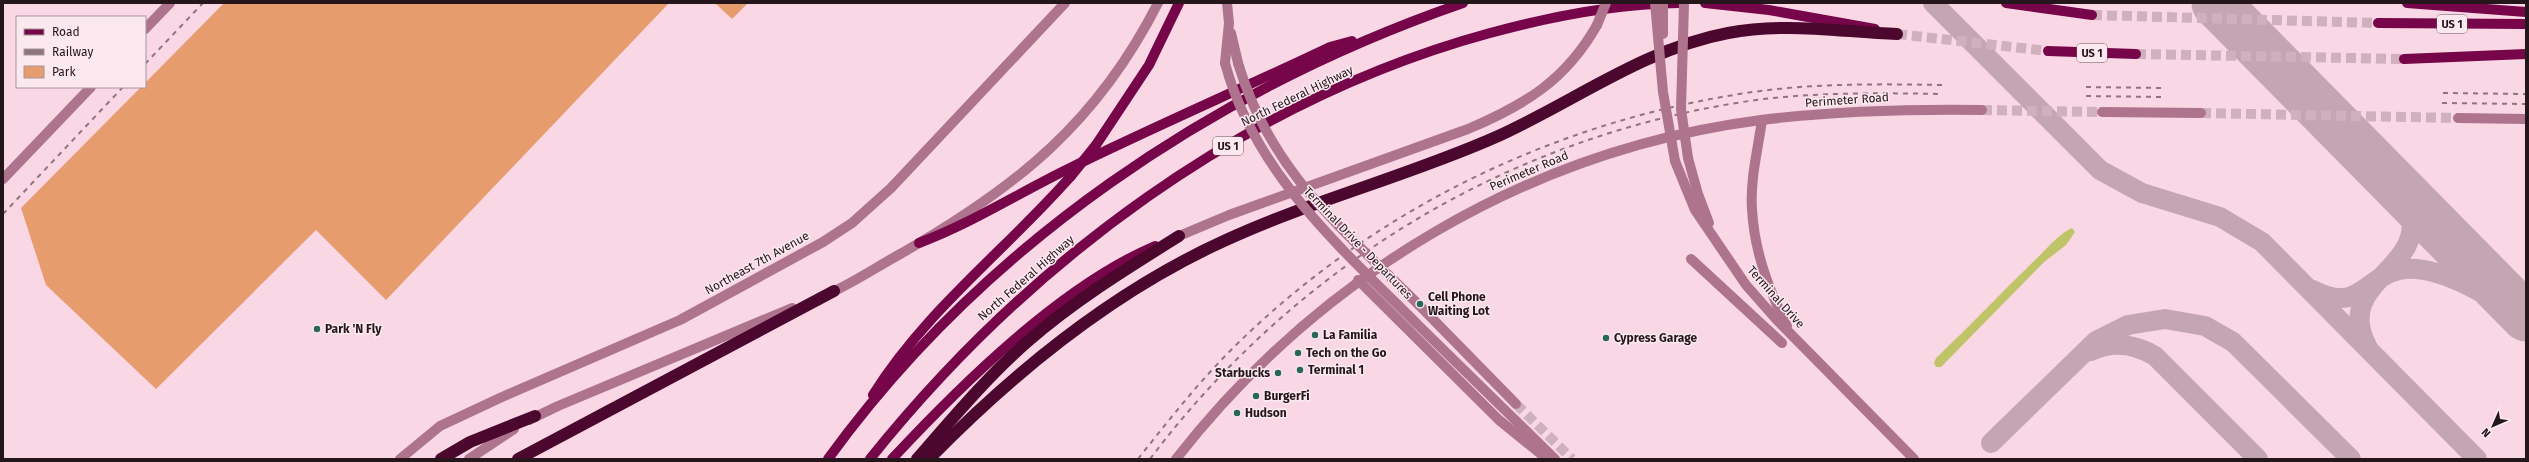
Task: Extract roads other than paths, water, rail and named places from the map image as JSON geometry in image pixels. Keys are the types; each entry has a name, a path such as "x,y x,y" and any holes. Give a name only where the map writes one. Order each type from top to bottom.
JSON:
{"highway":[{"path":"929,459 1011,382 1090,320 1154,277 1234,236 1475,146 1534,119 1634,64 1685,43 1732,32 1778,27 1825,28 1858,33 1897,34"},
{"path":"917,459 990,378 1027,342 1096,289 1179,236"},
{"path":"518,459 834,291"},
{"path":"441,459 470,442 535,416"}],"main road":[{"path":"853,428 885,375 923,329 958,290 1071,176 1096,145 1137,85 1179,3"},
{"name":"North Federal Highway","path":"828,459 906,365 963,306 1024,250 1093,196 1166,145 1265,87 1385,32 1463,3"},
{"name":"North Federal Highway","path":"870,459 940,376 1038,282 1145,199 1249,134 1352,82 1408,59 1460,41 1539,20 1591,10 1643,4 1679,3"},
{"path":"1705,3 1769,10 1897,34"},
{"path":"2006,3 2092,15"},
{"path":"2407,3 2526,12"},
{"name":"US 1","path":"2378,22 2526,24"},
{"path":"919,243 951,231 1066,170 1330,46 1385,32"},
{"name":"US 1","path":"2048,51 2136,54"},
{"path":"2404,58 2526,54"},
{"path":"892,459 981,370 1042,319 1085,286 1132,256 1179,236"}],"street":[{"path":"146,28 170,3"},
{"name":"Northeast 7th Avenue","path":"400,459 440,426 502,397 680,320 823,242 852,223 891,188 1065,3"},
{"path":"469,459 535,416 834,291 919,243 1004,189 1065,136 1117,74 1158,3"},
{"path":"1227,3 1229,23 1238,64 1259,121 1291,172 1323,209 1516,404"},
{"path":"1179,236 1229,215 1462,131 1504,113 1533,96 1560,75 1580,52 1597,25 1606,3"},
{"path":"1655,3 1661,74"},
{"path":"1661,74 1663,3"},
{"path":"1684,3 1681,109 1688,158 1702,207 1719,243"},
{"name":"Terminal Drive - Departures","path":"1229,23 1225,64 1240,110 1255,140 1272,168 1300,202 1388,295 1555,459"},
{"name":"Terminal Drive","path":"1661,74 1665,108 1675,161 1695,210 1719,243 1746,285 1914,459"},
{"path":"3,179 90,88"},
{"name":"Perimeter Road","path":"1176,459 1216,409 1249,374 1301,326 1358,280 1406,248 1500,196 1561,170 1614,153 1668,138 1762,120 1858,111 1982,110"},
{"path":"2102,112 2201,113"},
{"path":"2458,118 2526,119"},
{"path":"1762,120 1753,188 1752,208 1755,230 1773,299 1792,334"},
{"path":"1691,259 1782,343"},
{"path":"1358,280 1500,420 1547,459"}],"tunnel":[{"path":"2092,15 2378,23"},
{"path":"1897,34 2048,51"},
{"path":"2136,54 2404,59"},
{"path":"1982,110 2102,112"},
{"path":"2201,113 2458,118"},
{"path":"1516,404 1572,459"}],"railway":[{"path":"146,63 203,3"},
{"path":"1138,459 1184,402 1219,362 1287,299 1345,254 1407,214 1472,178 1539,149 1609,124 1680,105 1753,92 1800,87 1872,84 1944,85"},
{"path":"2086,87 2162,88"},
{"path":"3,214 122,88"},
{"path":"2443,93 2526,94"},
{"path":"1150,459 1208,389 1273,325 1342,269 1417,219 1496,177 1579,143 1666,117 1756,100 1826,94 1943,94"},
{"path":"2086,96 2162,97"},
{"path":"2442,103 2526,104"}],"place":[{"name":"Cell Phone Waiting Lot","path":"1420,304"},
{"name":"Park 'N Fly","path":"317,329"},
{"name":"La Familia","path":"1315,335"},
{"name":"Cypress Garage","path":"1606,338"},
{"name":"Tech on the Go","path":"1298,353"},
{"name":"Terminal 1","path":"1300,370"},
{"name":"Starbucks","path":"1278,373"},
{"name":"BurgerFi","path":"1256,396"},
{"name":"Hudson","path":"1237,413"}]}
